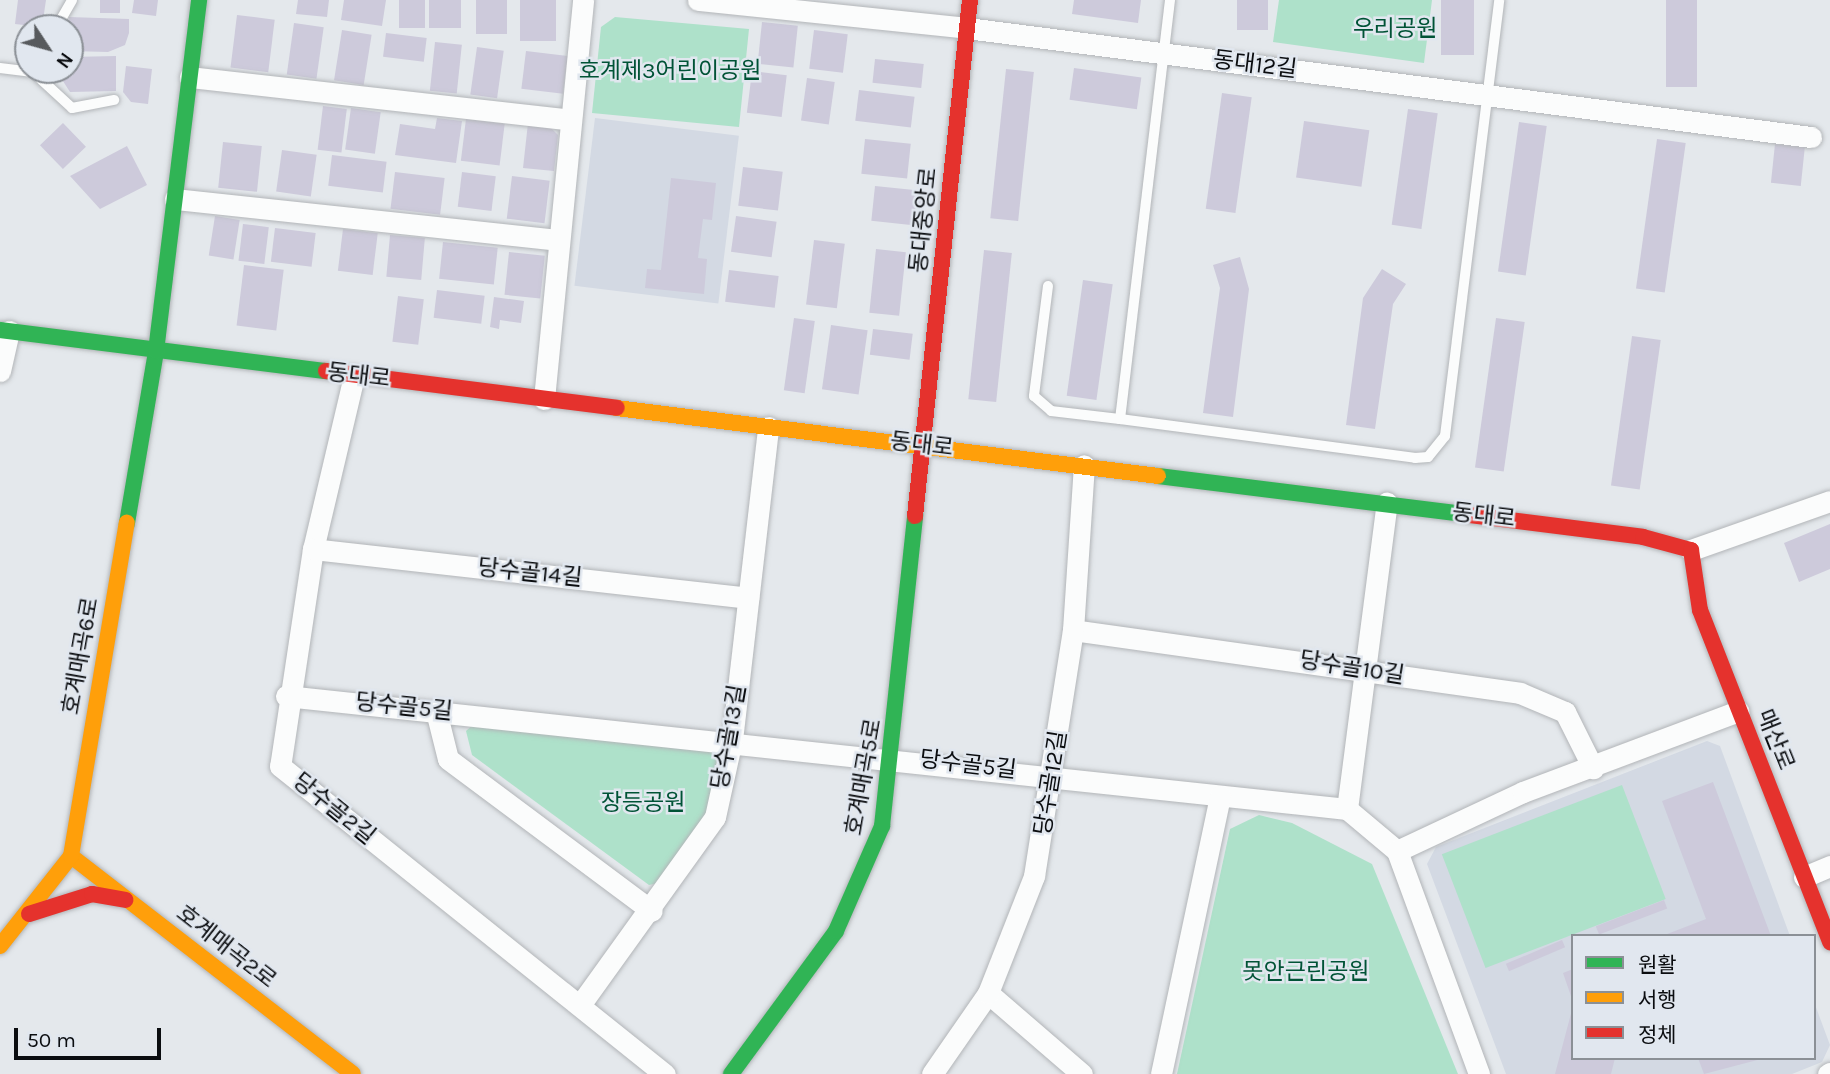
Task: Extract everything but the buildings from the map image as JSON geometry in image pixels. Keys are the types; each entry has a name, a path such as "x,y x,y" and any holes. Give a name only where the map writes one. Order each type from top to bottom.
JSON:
{"street":[{"path":"156,351 199,0"},
{"path":"544,398 583,0"},
{"name":"동대12길","path":"698,0 967,28 1811,137"},
{"name":"동대중앙로","path":"924,445 970,0"},
{"path":"190,77 572,120"},
{"path":"175,199 559,240"},
{"path":"0,371 5,330"},
{"name":"동대로","path":"5,330 354,376 1387,503 1643,537 1692,550"},
{"name":"호계매곡6로","path":"0,946 71,856 156,351"},
{"name":"당수골2길","path":"354,376 313,549 286,696 280,766 666,1074"},
{"name":"당수골13길","path":"580,1005 652,911 715,817 732,740 768,427"},
{"name":"호계매곡5로","path":"731,1074 855,898 882,826 893,756 924,445"},
{"name":"당수골12길","path":"932,1074 988,993 1034,876 1054,775 1073,630 1084,465"},
{"path":"1692,550 1830,501"},
{"path":"1387,503 1368,670 1348,809 1397,851 1479,1074"},
{"name":"당수골14길","path":"313,549 748,598"},
{"name":"매산로","path":"1692,550 1700,610 1830,942"},
{"name":"당수골10길","path":"1073,630 1368,670 1552,702 1565,712 1593,768"},
{"name":"당수골5길","path":"286,696 893,756 1348,809"},
{"path":"436,711 448,759 652,911"},
{"path":"1397,851 1523,792 1593,768 1738,711"},
{"path":"1161,1074 1220,796"},
{"name":"호계매곡2로","path":"71,856 353,1074"},
{"path":"1804,877 1830,866"},
{"path":"23,916 61,899 92,894 129,900"},
{"path":"988,993 1082,1074"}],"lane":[{"path":"1120,419 1170,0"},
{"path":"1048,286 1034,396 1051,411 1415,458 1439,448 1499,0"},
{"path":"47,84 72,108 114,100"}],"shaded area":[{"path":"595,118 739,136 718,303 574,286"},
{"path":"1707,741 1720,746 1789,934 1571,934 1571,1060 1816,1060 1816,1007 1830,1045 1822,1062 1792,1074 1506,1074 1427,864 1436,847"}],"green space":[{"name":"우리공원","path":"1279,0 1432,0 1424,63 1273,42"},
{"name":"호계제3어린이공원","path":"615,17 749,29 739,127 592,113 601,27"},
{"name":"장등공원","path":"475,723 711,748 722,758 705,819 667,881 649,885 472,755 466,731"},
{"path":"1622,785 1666,899 1486,968 1442,854"},
{"name":"못안근린공원","path":"1259,815 1292,823 1372,864 1458,1074 1177,1074 1230,829"}],"traffic: fast":[{"path":"127,523 156,351 199,0"},
{"path":"0,330 326,371"},
{"path":"1158,476 1462,514"},
{"path":"731,1074 836,931 882,826 915,516"}],"traffic: slow":[{"path":"617,408 1158,476"},
{"path":"0,946 71,856 127,523"},
{"path":"71,856 353,1074"}],"traffic: jam":[{"path":"915,516 970,0"},
{"path":"326,371 617,408"},
{"path":"1462,514 1643,537 1691,550 1700,610 1830,942"},
{"path":"29,914 92,894 125,900"}]}
